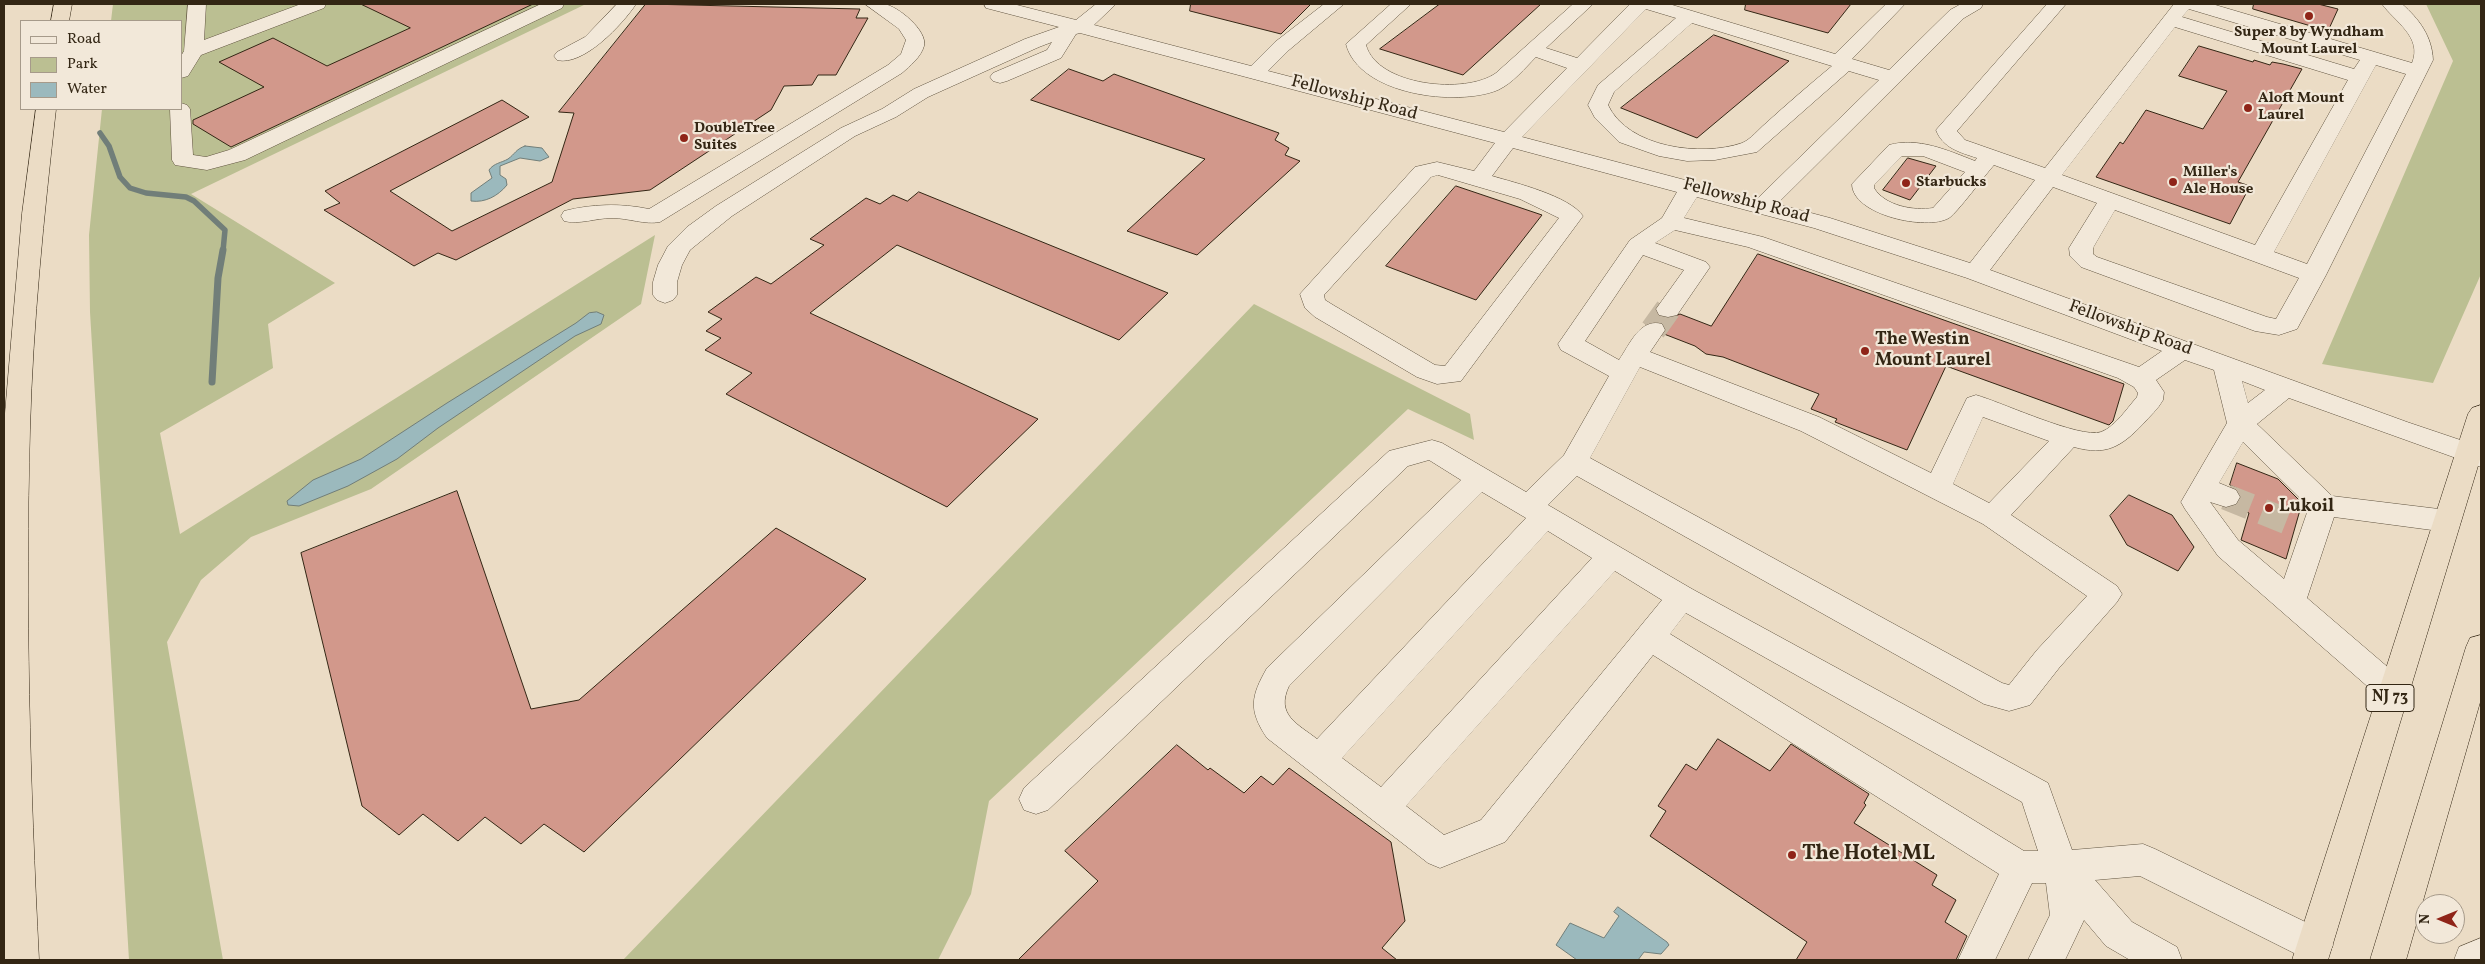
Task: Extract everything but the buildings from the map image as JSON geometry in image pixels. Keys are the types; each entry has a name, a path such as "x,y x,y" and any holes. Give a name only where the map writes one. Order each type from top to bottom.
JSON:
{"highway":[{"path":"60,20 63,4"},
{"path":"21,960 13,715 16,430 27,270 46,110"},
{"name":"NJ 73","path":"2313,952 2393,690 2448,521 2475,455 2481,414"},
{"path":"2388,960 2481,647"},
{"path":"18,902 33,960"}],"street":[{"path":"182,70 194,51 197,4"},
{"path":"194,51 317,4"},
{"path":"180,110 183,160 207,164 237,155 555,4"},
{"path":"564,56 592,41 627,4"},
{"path":"652,217 908,59 916,45 912,31 874,4"},
{"name":"Fellowship Road","path":"993,4 1075,29 1256,72 1763,206 1868,237 1976,273 2398,429 2475,455"},
{"path":"665,295 665,282 670,265 680,246 695,232 848,132 889,113 980,84 1054,54 1075,29 1107,4"},
{"path":"1256,72 1282,46 1335,4"},
{"path":"1402,4 1356,44 1359,55 1369,67 1388,77 1426,88 1450,91 1472,90 1492,85 1584,4"},
{"path":"1478,179 1509,139 1640,4"},
{"path":"1650,4 1893,78"},
{"path":"1688,17 1605,89 1598,105 1602,114 1626,138 1659,150 1687,155 1715,154 1750,148 1842,62 1896,4"},
{"path":"1763,206 1958,14 1974,4"},
{"path":"1984,162 1949,137 1946,130 2057,4"},
{"path":"1976,273 2183,4"},
{"path":"2193,4 2417,71"},
{"path":"2110,200 2081,250 2085,259 2096,266 2273,326 2285,325 2290,322 2423,60 2422,42 2411,23 2391,4"},
{"path":"2171,20 2359,77"},
{"path":"1602,43 1644,57"},
{"path":"1533,50 1579,66"},
{"path":"2260,256 2371,57"},
{"path":"1984,162 1941,213 1928,217 1908,215 1872,200 1864,192 1863,184 1896,149 1926,150 1984,162 2048,177 2314,276"},
{"path":"1437,168 1478,179 1554,205 1572,216 1452,375 1438,375 1426,371 1314,303 1312,294 1423,172 1437,168"},
{"path":"1574,462 1996,695 2012,698 2019,696 2048,659 2107,594 1993,517 1810,424 1570,344 1638,245 1671,222 1691,187"},
{"path":"572,216 600,210 620,210 652,217 695,232"},
{"path":"1671,222 1755,242 2124,371 2140,379 2150,390 2150,400 2110,439 2094,442 2068,437 1976,404 1937,489"},
{"path":"1638,245 1698,267 1668,309"},
{"path":"1320,760 1537,512 1574,462 1629,364 1653,330"},
{"path":"2140,379 2183,349"},
{"path":"2225,364 2240,423 2324,505 2448,521"},
{"path":"2286,387 2240,423 2214,492 2195,502 2228,548 2393,690"},
{"path":"1993,517 2068,437"},
{"path":"1036,799 1398,458 1432,450 1682,597 2036,793 2061,866 2068,917 2046,960"},
{"path":"1480,478 1278,676 1268,698 1271,718 1278,728 1440,852 1493,831 1682,597"},
{"path":"2291,602 2305,529 2324,505"},
{"path":"1383,808 1612,556"},
{"path":"1649,638 2019,867 2143,860 2313,952"},
{"path":"2061,866 2118,934 2164,960"},
{"path":"1976,960 2013,886 2019,867"},
{"path":"2472,960 2481,956"}],"green space":[{"path":"113,4 586,4 191,194 335,283 268,324 273,368 160,433 180,534 655,235 641,304 371,489 251,537 201,580 167,642 223,960 129,960 90,312 89,235 102,110 182,110 182,20 111,20"},
{"path":"2426,4 2481,4 2481,274 2433,383 2322,364 2453,61"},
{"path":"1254,304 1470,414 1474,440 1408,409 989,801 971,894 938,960 623,960"}],"water":[{"path":"525,146 542,148 549,157 540,161 520,158 500,166 500,175 506,179 507,185 491,198 471,201 471,193 492,178 489,170 495,164 508,159"},
{"path":"597,312 604,315 601,324 575,336 438,428 397,459 348,486 299,506 288,505 287,501 313,480 361,459 589,313"},
{"path":"1618,907 1667,942 1669,945 1661,954 1644,952 1638,960 1577,960 1556,945 1570,923 1604,938 1619,916 1614,912"}],"waterway":[{"path":"100,133 109,146 120,177 130,188 146,193 186,197 194,201 225,230 223,251"},
{"path":"212,382 218,278 223,250"}],"tunnel":[{"path":"1653,330 1668,309"},
{"path":"2226,497 2296,525"}],"place":[{"name":"Super 8 by Wyndham Mount Laurel","path":"2309,16"},
{"name":"Aloft Mount Laurel","path":"2248,108"},
{"name":"DoubleTree Suites","path":"684,138"},
{"name":"Miller's Ale House","path":"2173,182"},
{"name":"Starbucks","path":"1906,183"},
{"name":"The Westin Mount Laurel","path":"1865,351"},
{"name":"Lukoil","path":"2269,508"},
{"name":"The Hotel ML","path":"1792,855"}]}
